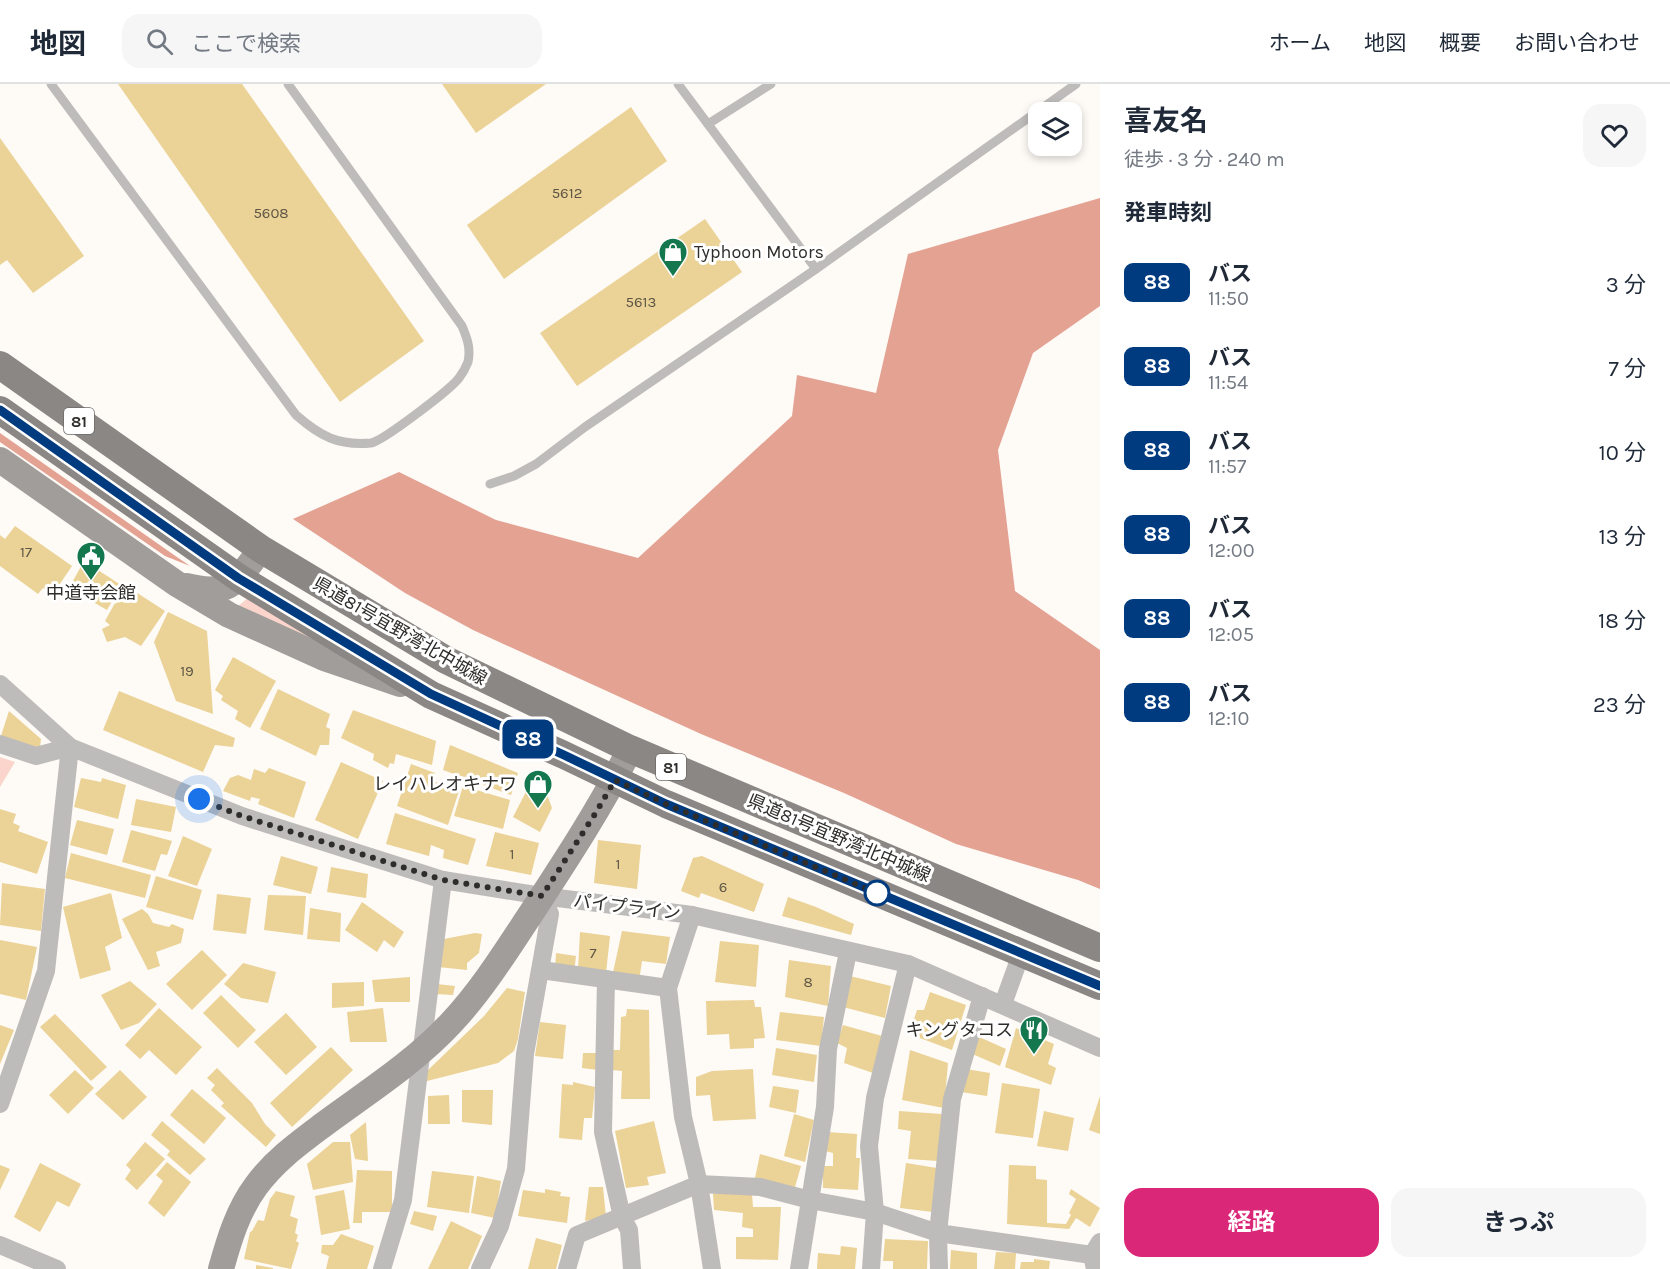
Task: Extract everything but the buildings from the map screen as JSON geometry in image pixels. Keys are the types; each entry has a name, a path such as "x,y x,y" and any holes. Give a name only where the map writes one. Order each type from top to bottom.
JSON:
{"main road":[{"name":"県道81号宜野湾北中城線","path":"0,365 261,549 446,660 630,749 1100,948"},
{"name":"県道81号宜野湾北中城線","path":"0,410 238,578 431,694 666,804 1100,986"}],"street":[{"path":"0,460 177,584 229,615 324,658 431,694"},
{"path":"177,584 208,591 228,586 238,578 261,549"},
{"name":"パイプライン","path":"0,684 70,747 242,816 443,880 542,896 693,915 908,964 1100,1048"},
{"path":"0,744 36,756 70,747 46,971 0,1104"},
{"path":"221,1269 239,1214 255,1186 274,1164 420,1052 450,1024 471,1000 591,821 630,749"},
{"path":"382,1269 403,1200 443,880"},
{"path":"480,1269 500,1226 516,1169 525,1054 550,914 542,896"},
{"path":"693,915 668,988 683,1117 699,1184 712,1269"},
{"path":"799,1269 825,1107 828,1049 848,952"},
{"path":"1003,1004 1021,954"},
{"path":"871,1269 875,1212 869,1146 875,1098 908,964"},
{"path":"541,970 668,988"},
{"path":"606,979 603,1132 622,1216 629,1230 632,1269"},
{"path":"939,1269 938,1233 952,1099 982,996"},
{"path":"567,1269 577,1235 699,1184 760,1187 810,1200 875,1212 938,1233 1096,1255"},
{"path":"0,1245 47,1267"}],"lane":[{"path":"51,84 296,416 313,430 331,440 350,443 374,442 390,435 459,379 467,363 470,346 462,326 288,84"},
{"path":"678,84 816,269"},
{"path":"708,124 771,84"},
{"path":"490,484 514,476 536,464 585,427 816,269 1076,84"}],"shaded area":[{"path":"1100,198 1100,306 1033,353 998,450 1015,591 1100,650 1100,889 1078,880 956,844 844,793 701,734 473,630 405,593 293,519 399,472 496,520 638,558 792,416 797,375 876,393 908,254"},
{"path":"0,433 190,566 165,556 0,442"},
{"path":"250,596 328,646 236,608"},
{"path":"0,757 15,762 0,787"}],"bus line":[{"name":"88","path":"0,410 238,578 431,694 666,804 1100,986"}],"place":[{"name":"Typhoon Motors","path":"673,278"},
{"name":"中道寺会館","path":"91,582"},
{"name":"レイハレオキナワ","path":"538,810"},
{"name":"キングタコス","path":"1034,1056"}],"route":[{"path":"199,799 242,816 443,880 542,896 615,780 666,804 877,893"}]}
